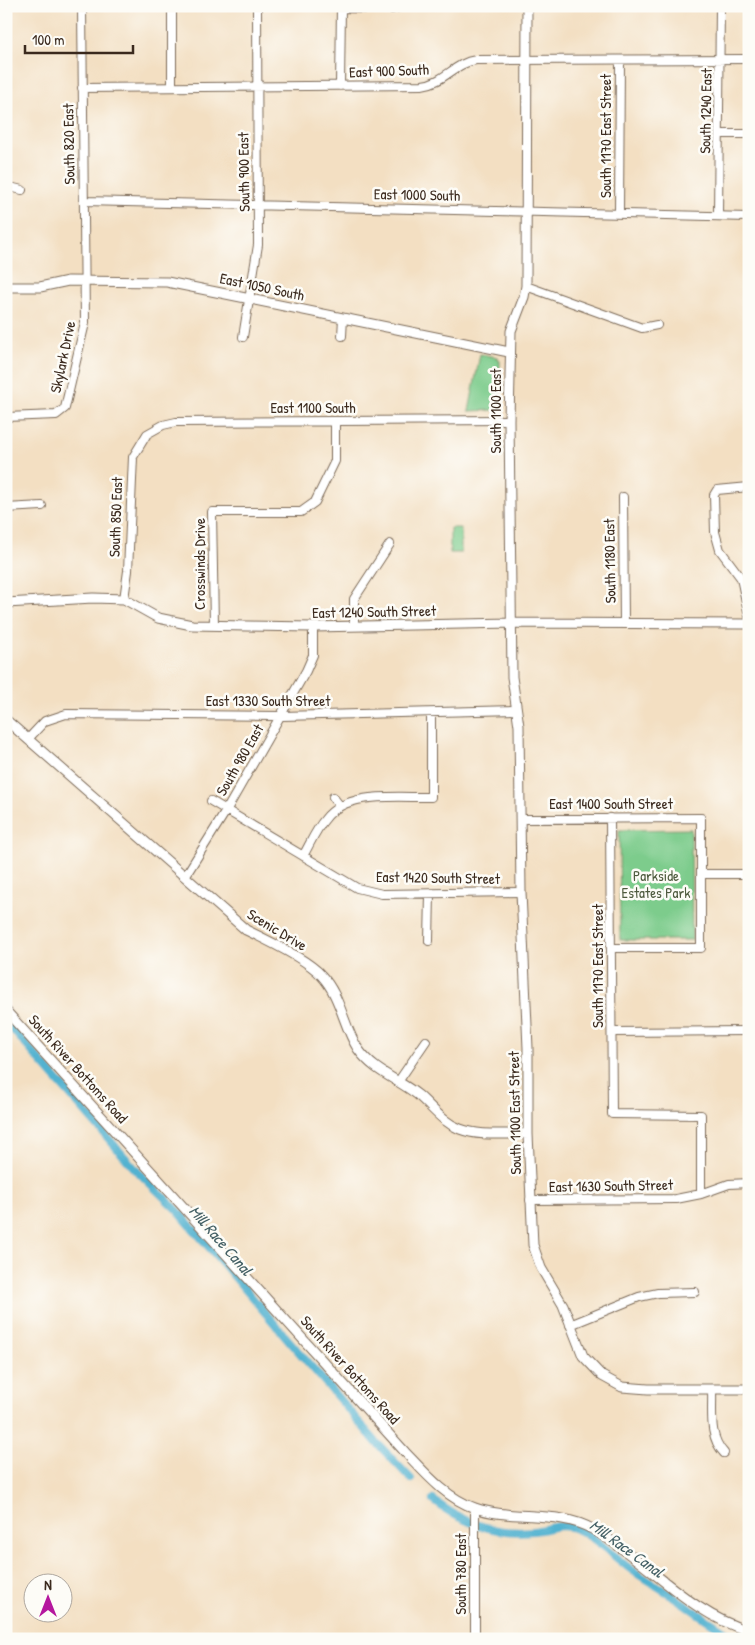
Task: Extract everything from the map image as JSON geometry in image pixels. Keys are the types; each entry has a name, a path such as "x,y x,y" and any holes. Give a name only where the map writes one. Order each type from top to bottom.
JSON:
{"street":[{"name":"South 820 East","path":"82,6 85,281"},
{"path":"172,6 172,87"},
{"name":"South 900 East","path":"243,337 258,245 256,6"},
{"path":"340,86 341,7 392,9 402,6"},
{"name":"South 1100 East","path":"520,819 519,726 512,677 509,420 511,331 526,286 527,6"},
{"name":"South 1240 East","path":"718,216 720,6"},
{"name":"East 900 South","path":"82,88 430,84 441,80 459,65 470,61 526,59 749,59"},
{"name":"South 1170 East Street","path":"619,213 620,60"},
{"path":"720,134 749,134"},
{"path":"6,186 22,190"},
{"name":"East 1000 South","path":"84,201 749,217"},
{"name":"East 1050 South","path":"6,288 40,287 85,281 167,282 510,352"},
{"name":"Skylark Drive","path":"6,417 56,415 65,408 85,329 85,281"},
{"path":"526,286 642,328 657,325"},
{"path":"342,336 343,318"},
{"name":"East 1100 South","path":"143,438 157,427 176,422 509,420"},
{"name":"Crosswinds Drive","path":"214,625 212,512 301,512 315,502 335,461 335,421"},
{"name":"South 850 East","path":"124,599 128,571 132,465 135,451 143,438"},
{"path":"749,488 718,490 714,495 715,532 720,550 742,578 749,616"},
{"name":"South 1180 East","path":"623,497 624,624"},
{"path":"6,508 42,506"},
{"path":"354,626 354,599 390,544"},
{"name":"East 1240 South Street","path":"6,603 93,598 124,599 158,618 175,623 214,625 313,627 512,623 749,624"},
{"name":"South 980 East","path":"186,875 282,716 313,655 313,627"},
{"name":"East 1330 South Street","path":"28,739 45,721 66,714 282,716 516,710"},
{"path":"303,856 325,818 340,806 361,800 431,797 431,713"},
{"name":"Scenic Drive","path":"6,720 186,875 246,930 279,946 320,973 338,1001 346,1026 358,1049 369,1063 418,1096 444,1120 460,1129 480,1133 528,1134"},
{"path":"333,797 340,806"},
{"name":"East 1420 South Street","path":"211,801 357,888 382,894 521,892"},
{"name":"South 1170 East Street","path":"610,818 612,1114 701,1115 701,1194"},
{"name":"East 1400 South Street","path":"520,819 701,818 701,874"},
{"name":"South 1100 East Street","path":"520,819 521,892 528,1048 530,1200 533,1245 541,1268 562,1305 583,1356 602,1376 622,1387 712,1390"},
{"path":"612,948 701,948 701,874 749,874"},
{"path":"429,941 430,894"},
{"name":"South River Bottoms Road","path":"6,1011 405,1452 443,1489 464,1504 475,1508 562,1520 593,1529 702,1609 728,1624 749,1631"},
{"path":"612,1032 749,1031"},
{"path":"398,1082 426,1041"},
{"name":"East 1630 South Street","path":"530,1200 676,1199 701,1194 729,1184 749,1183"},
{"path":"570,1325 640,1297 658,1292 695,1292"},
{"path":"724,1453 717,1445 713,1436 712,1390 749,1389"},
{"name":"South 780 East","path":"475,1508 475,1639"}],"green space":[{"path":"480,354 497,357 500,361 500,404 497,410 469,411"},
{"path":"450,528 461,528 461,553 450,553"},
{"name":"Parkside Estates Park","path":"691,829 692,940 620,940 619,830"}],"waterway":[{"name":"Mill Race Canal","path":"6,1022 137,1171 177,1210 376,1442 411,1479"},
{"name":"Mill Race Canal","path":"433,1500 467,1521 492,1529 519,1532 558,1526 574,1528 596,1541 634,1572 738,1639"}]}
